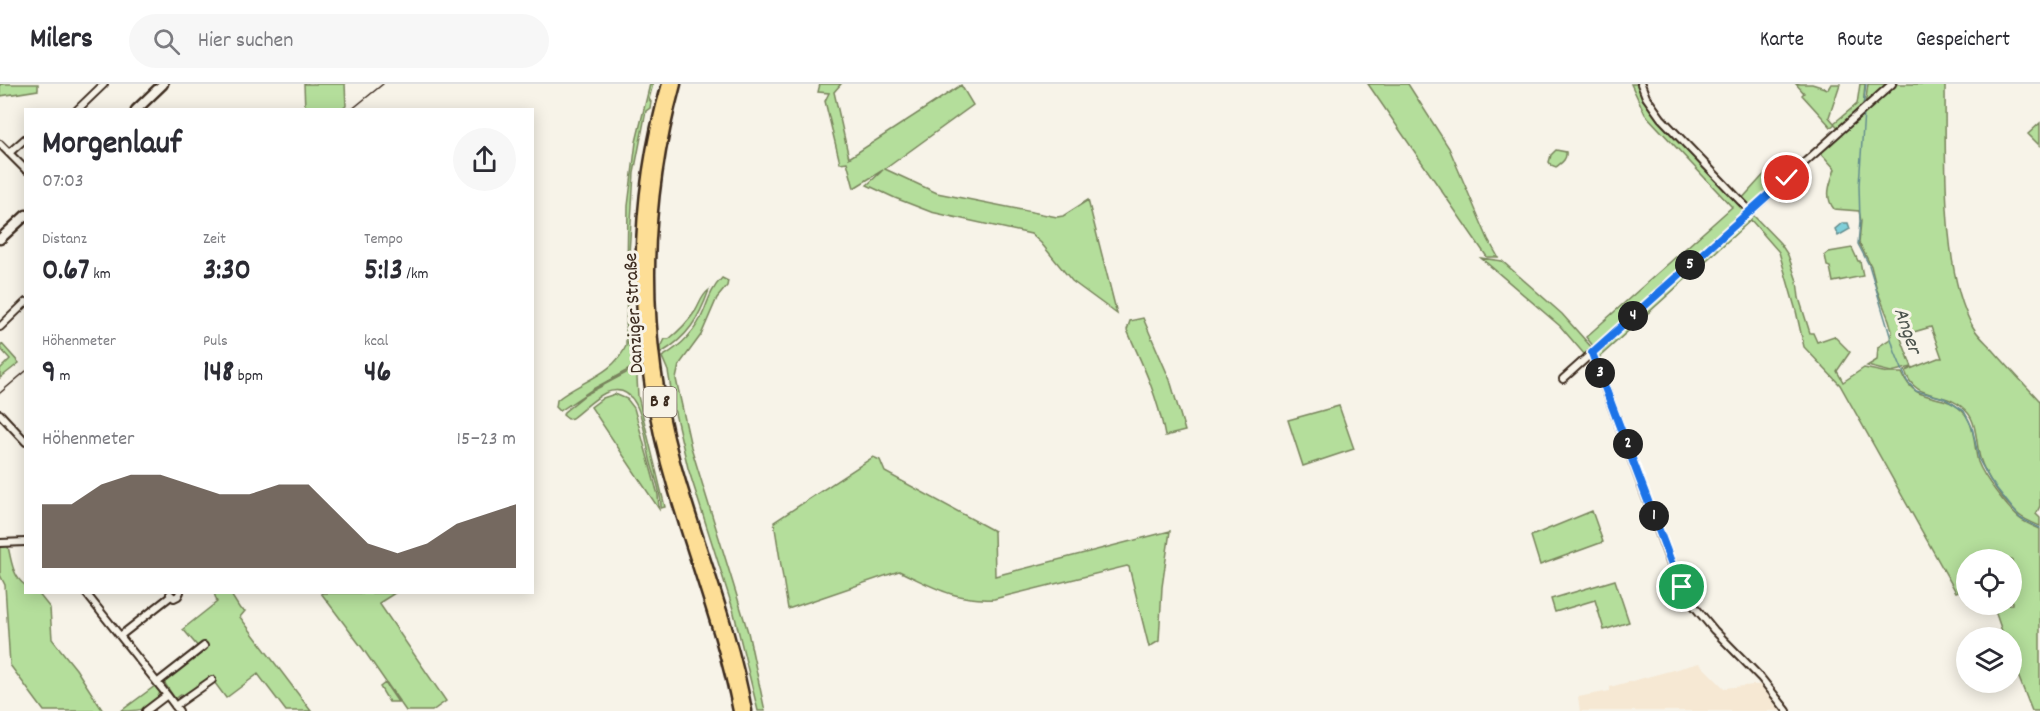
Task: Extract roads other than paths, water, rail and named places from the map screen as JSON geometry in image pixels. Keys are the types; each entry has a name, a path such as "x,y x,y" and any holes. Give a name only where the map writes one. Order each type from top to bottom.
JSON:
{"highway":[{"name":"Danziger Straße","path":"668,84 652,149 643,221 641,300 645,355 660,437 674,490 721,635 739,711"},
{"name":"Danziger Straße","path":"675,84 659,153 651,213 649,304 658,394 674,462 729,639 746,711"}],"main road":[{"path":"138,108 163,84"},
{"path":"0,239 24,217"}],"street":[{"path":"79,108 104,84"},
{"path":"1641,84 1650,105 1661,118 1750,212"},
{"path":"1563,378 1892,84"},
{"path":"9,153 24,140"},
{"path":"0,144 24,168"},
{"path":"0,327 24,304"},
{"path":"1592,353 1682,587 1714,630 1761,678 1787,711"},
{"path":"0,414 24,440"},
{"path":"0,543 24,542"},
{"path":"87,594 177,709 212,680"},
{"path":"120,636 170,594"},
{"path":"158,682 204,646"},
{"path":"146,711 167,695"}],"water":[{"path":"1842,223 1848,223 1850,229 1838,236 1835,229"}],"waterway":[{"name":"Anger","path":"1863,107 1866,84"},
{"name":"Anger","path":"1864,112 1858,244 1869,265 1895,352 1907,381 1916,391 1944,398 1964,411 1972,427 1979,460 1990,480 2020,518 2040,528"}],"tram line":[{"path":"353,108 383,84"},
{"path":"0,393 24,373"}]}
